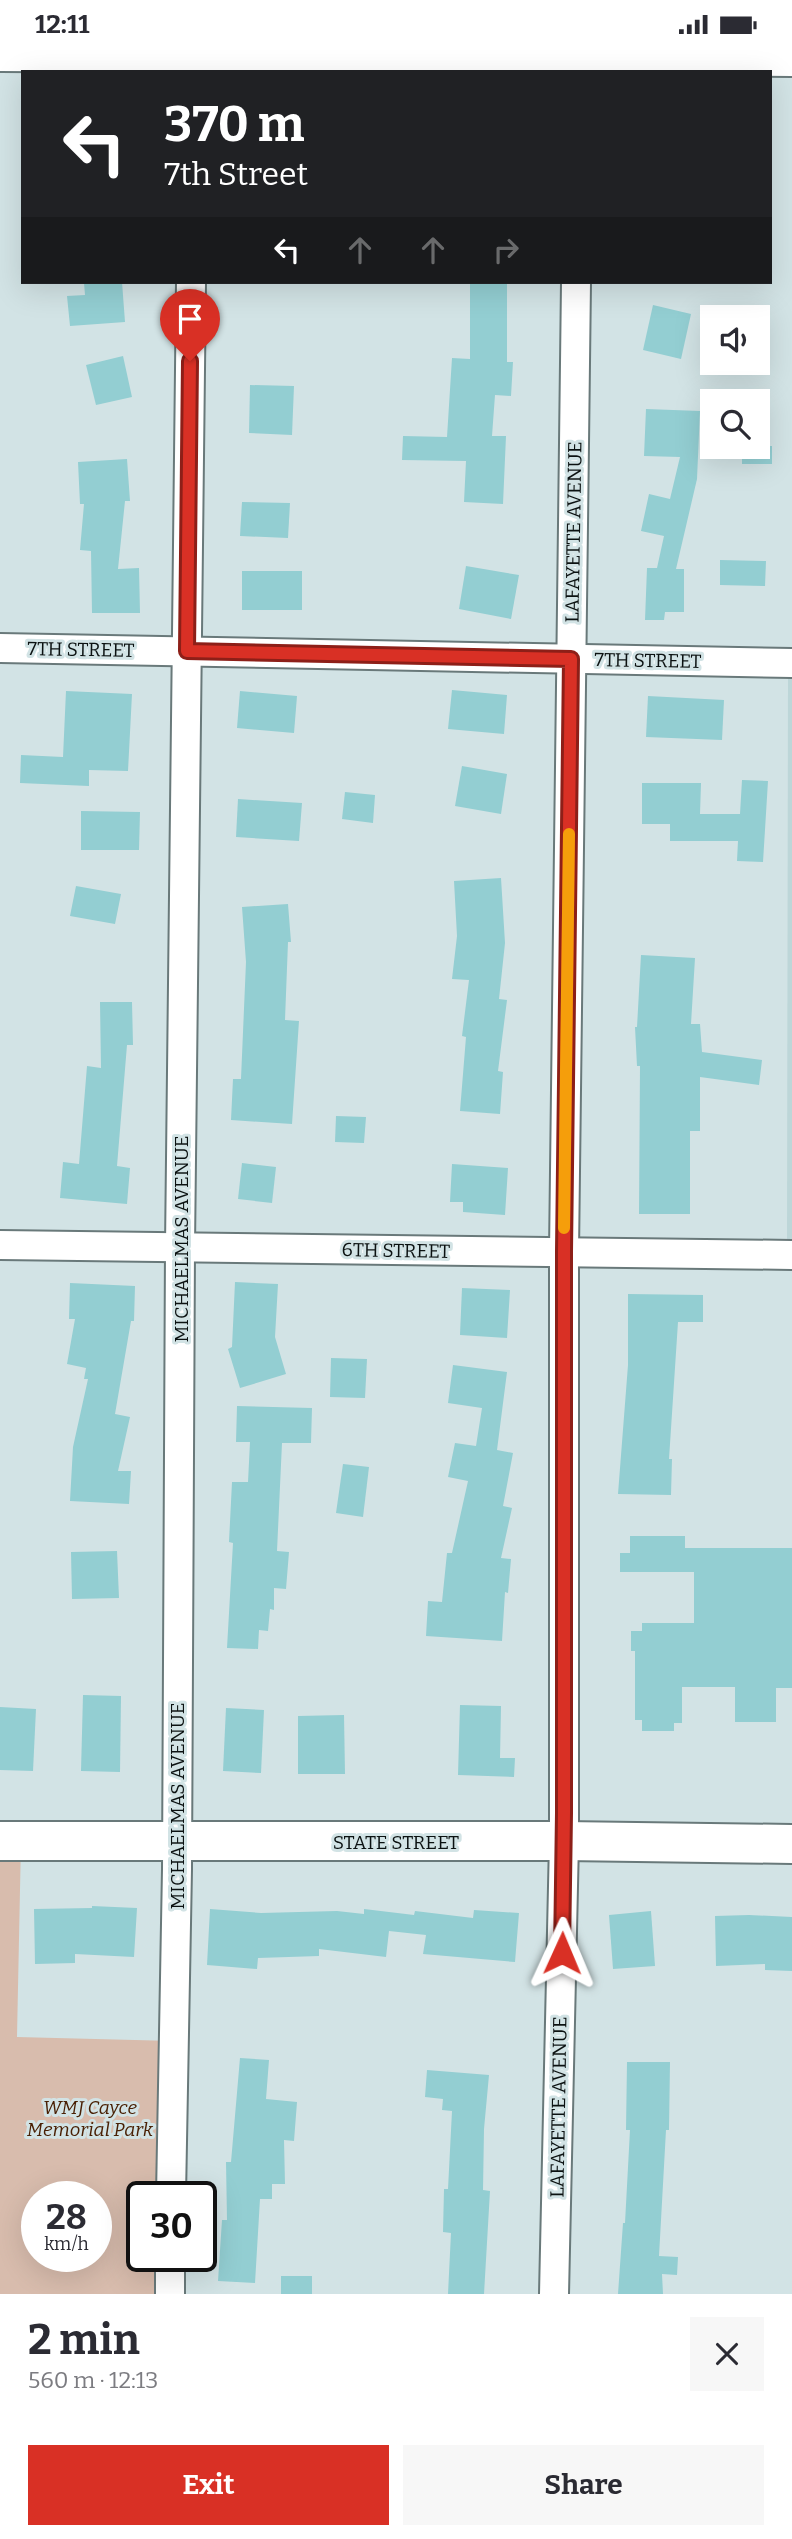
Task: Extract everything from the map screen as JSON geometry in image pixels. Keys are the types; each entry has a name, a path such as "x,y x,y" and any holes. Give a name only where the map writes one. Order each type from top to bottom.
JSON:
{"main road":[{"name":"STATE STREET","path":"0,1841 564,1841 792,1844"}],"street":[{"path":"0,57 792,62"},
{"name":"MICHAELMAS AVENUE","path":"172,2181 178,1842 180,1247 191,284"},
{"name":"LAFAYETTE AVENUE","path":"554,2294 564,1841 564,1252 576,284"},
{"name":"7TH STREET","path":"0,648 792,663"},
{"name":"6TH STREET","path":"0,1245 792,1255"},
{"path":"170,2272 170,2294"}],"shaded area":[{"path":"788,678 792,678 792,1245 787,1239"}],"green space":[{"name":"WMJ Cayce Memorial Park","path":"0,1841 21,1841 17,2037 174,2041 171,2181 126,2181 126,2272 170,2272 170,2294 0,2294"}],"building":[{"path":"84,284 122,284 125,322 70,326 67,296 85,295"},
{"path":"470,284 507,284 507,362 513,362 511,396 495,395 492,436 506,436 503,504 464,502 466,461 402,460 403,436 447,437 452,358 470,359"},
{"path":"653,305 691,314 681,359 643,350"},
{"path":"123,356 132,397 96,405 86,365"},
{"path":"250,385 294,386 292,435 249,433"},
{"path":"646,409 700,411 697,479 676,569 684,569 684,612 665,612 664,620 645,620 647,568 657,568 664,536 641,531 649,494 670,499 680,457 644,456"},
{"path":"772,446 772,464 742,464 742,459 770,459"},
{"path":"127,459 130,501 125,501 118,569 139,568 140,613 92,613 91,551 80,550 84,504 80,504 78,462"},
{"path":"242,502 290,503 288,538 240,536"},
{"path":"720,560 766,561 765,586 720,585"},
{"path":"466,566 519,575 511,619 459,609"},
{"path":"242,571 302,571 302,610 242,610"},
{"path":"452,690 507,695 504,734 448,729"},
{"path":"66,691 132,694 128,771 89,770 89,786 20,783 21,755 63,757"},
{"path":"240,691 297,696 294,733 237,728"},
{"path":"648,696 724,700 722,740 646,737"},
{"path":"462,766 507,774 501,814 455,806"},
{"path":"742,780 768,781 763,862 737,861 738,841 670,841 670,824 642,824 642,783 701,783 700,814 740,814"},
{"path":"345,792 375,795 373,823 342,819"},
{"path":"238,799 302,803 299,841 236,837"},
{"path":"81,811 140,812 139,850 81,850"},
{"path":"501,878 505,943 499,999 507,1000 498,1071 503,1072 500,1114 460,1111 466,1037 462,1036 469,980 452,979 457,936 454,881"},
{"path":"76,886 121,894 115,924 70,916"},
{"path":"288,904 291,942 288,942 285,1020 299,1021 292,1124 231,1120 233,1079 241,1079 246,962 242,907"},
{"path":"641,955 695,958 691,1024 700,1024 702,1052 762,1060 759,1085 700,1077 700,1131 690,1131 690,1214 639,1214 640,1066 637,1066 635,1027"},
{"path":"100,1002 132,1002 133,1045 127,1045 117,1166 130,1168 127,1204 60,1198 63,1162 79,1164 87,1066 101,1068"},
{"path":"336,1116 366,1117 364,1143 335,1142"},
{"path":"242,1163 276,1167 272,1203 238,1199"},
{"path":"452,1164 508,1168 505,1215 463,1212 463,1202 450,1202"},
{"path":"235,1282 278,1284 275,1337 286,1374 240,1388 228,1349 232,1347"},
{"path":"70,1283 135,1286 134,1321 131,1321 115,1414 130,1417 118,1471 131,1471 129,1504 70,1501 73,1447 88,1379 84,1379 86,1368 67,1364 75,1319 69,1319"},
{"path":"462,1288 510,1290 507,1338 460,1335"},
{"path":"628,1294 703,1295 703,1322 678,1322 669,1459 672,1459 671,1495 618,1494 628,1365"},
{"path":"331,1358 367,1359 365,1398 330,1397"},
{"path":"453,1365 507,1372 497,1450 513,1453 503,1506 512,1508 501,1558 511,1559 508,1593 505,1592 502,1641 426,1636 428,1601 442,1602 447,1553 452,1553 468,1481 448,1477 455,1443 476,1446 482,1408 448,1403"},
{"path":"237,1406 312,1408 311,1443 282,1443 277,1551 289,1552 286,1589 274,1588 274,1610 270,1609 268,1631 259,1630 258,1649 227,1648 233,1543 229,1542 232,1482 248,1482 250,1442 236,1442"},
{"path":"343,1464 369,1467 363,1517 336,1513"},
{"path":"630,1536 685,1536 685,1548 792,1548 792,1688 776,1688 776,1722 735,1722 735,1687 682,1687 682,1723 674,1723 674,1731 642,1731 642,1720 635,1720 635,1651 631,1651 631,1631 642,1631 642,1623 694,1623 694,1572 620,1572 620,1553 630,1553"},
{"path":"117,1551 119,1598 72,1599 71,1552"},
{"path":"83,1695 121,1696 120,1772 81,1771"},
{"path":"460,1705 501,1706 500,1758 515,1758 514,1777 458,1775"},
{"path":"0,1707 36,1709 33,1771 0,1770"},
{"path":"226,1708 264,1710 261,1773 223,1771"},
{"path":"344,1715 345,1774 298,1774 298,1716"},
{"path":"92,1906 137,1908 134,1957 75,1954 75,1963 35,1964 34,1909"},
{"path":"210,1909 261,1913 337,1911 364,1914 364,1909 414,1915 415,1911 473,1918 474,1910 519,1913 515,1962 423,1954 426,1935 389,1931 386,1957 319,1949 319,1956 258,1958 257,1969 207,1965"},
{"path":"651,1911 655,1966 613,1969 609,1915"},
{"path":"715,1916 792,1917 792,1971 765,1970 765,1964 716,1966"},
{"path":"240,2058 269,2060 266,2099 297,2102 294,2141 284,2140 285,2184 272,2184 272,2199 260,2199 255,2283 218,2281 222,2220 227,2220 226,2162 231,2162"},
{"path":"627,2062 670,2062 669,2130 666,2130 659,2256 678,2257 677,2275 662,2274 663,2294 618,2294 630,2130 626,2130"},
{"path":"427,2070 489,2075 484,2129 483,2190 490,2191 484,2294 448,2294 451,2233 443,2232 444,2189 448,2189 452,2111 442,2110 443,2099 425,2097"},
{"path":"281,2276 312,2276 312,2294 281,2294"}],"slow traffic":[{"path":"564,1228 569,834"}],"route":[{"path":"190,361 187,651 571,659 564,1252 562,1953"}]}
